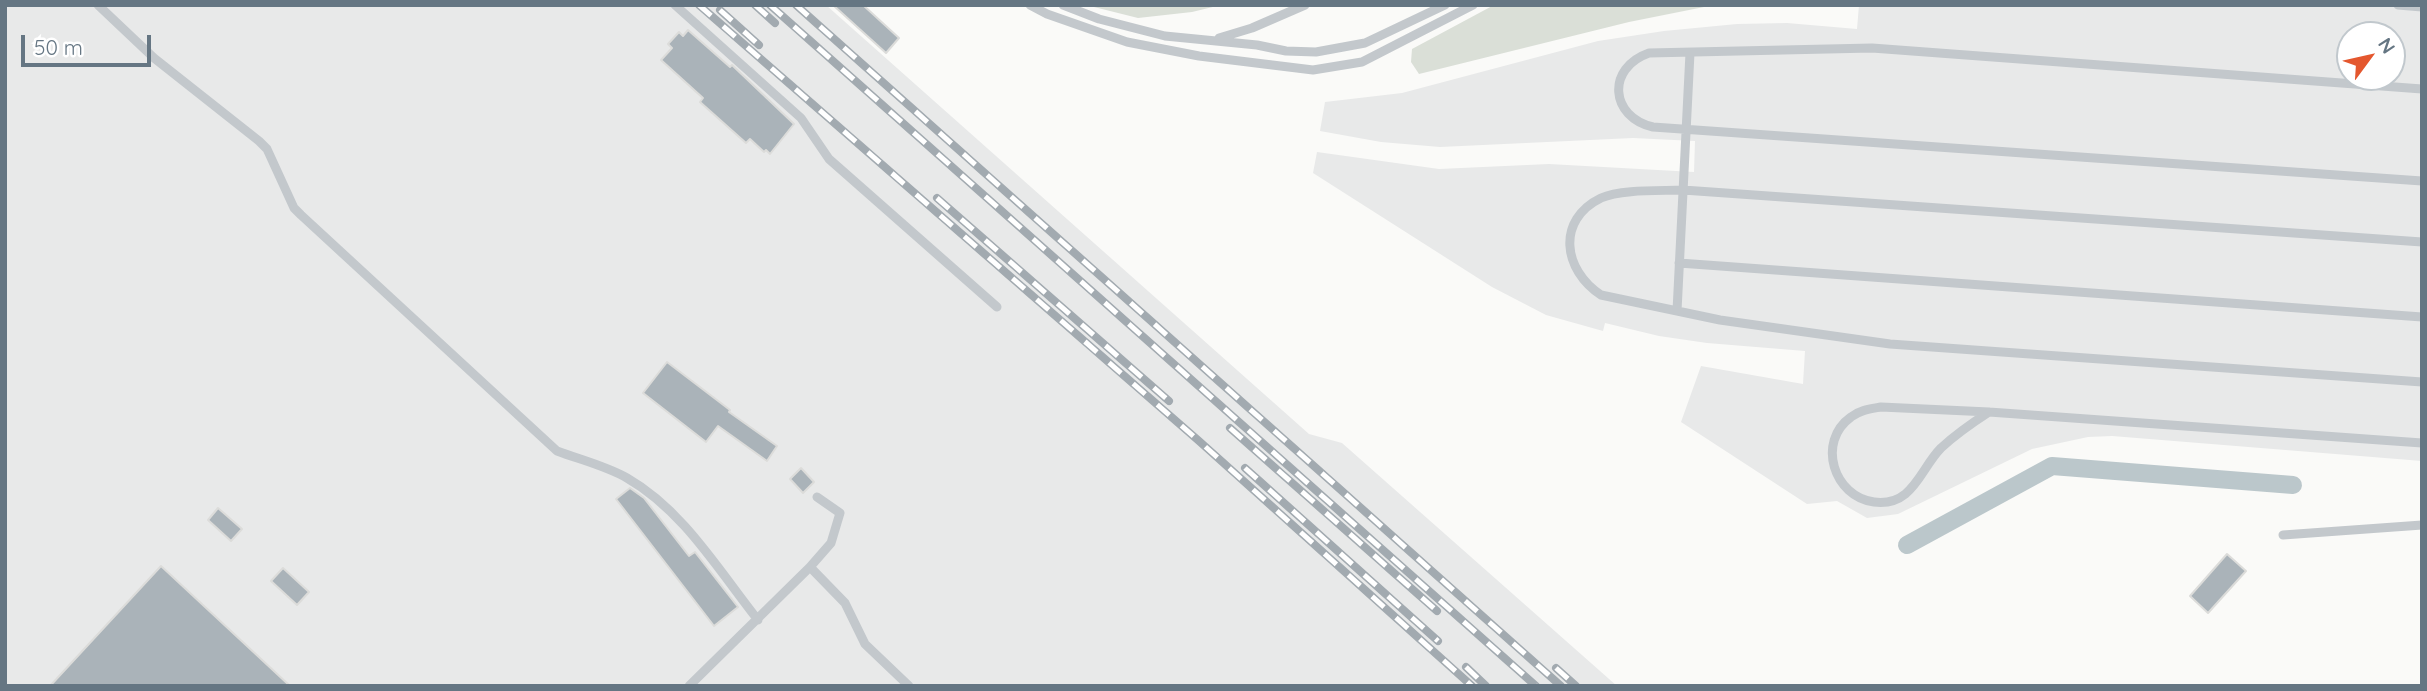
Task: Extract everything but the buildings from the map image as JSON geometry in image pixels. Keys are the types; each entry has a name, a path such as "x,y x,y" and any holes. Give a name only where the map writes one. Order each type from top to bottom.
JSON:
{"lane":[{"path":"98,5 154,58 259,141 267,149 294,208 557,451 626,477 668,510 687,529 758,620"},
{"path":"675,5 802,118 830,159 997,307"},
{"path":"1030,5 1047,14 1127,42 1199,56 1313,70 1362,62 1473,5"},
{"path":"1063,5 1132,29 1190,40 1316,52 1365,43 1446,5"},
{"path":"1210,40 1252,28 1306,5"},
{"path":"2398,5 2422,7"},
{"path":"2422,89 1872,48 1649,53 1628,64 1618,85 1623,108 1641,124 2422,180"},
{"path":"1677,311 1690,53"},
{"path":"2422,242 1683,190 1603,197 1588,206 1577,220 1570,236 1570,254 1575,271 1586,285 1601,295 1720,320 1890,344 2422,383"},
{"path":"1679,263 2422,317"},
{"path":"1989,412 1939,450 1913,488 1891,501 1861,499 1843,485 1836,475 1832,463 1834,439 1841,427 1850,417 1881,407 1989,412 2422,443"},
{"path":"689,686 758,620 831,543 840,513 817,497"},
{"path":"2283,535 2422,525"},
{"path":"810,567 845,603 865,645 909,686"}],"shaded area":[{"path":"5,5 826,5 1309,434 1342,443 1617,686 5,686"},
{"path":"1086,5 1221,5 1192,12 1138,18"},
{"path":"1494,5 1714,5 1629,22 1419,74 1411,62 1412,49"},
{"path":"1859,5 2422,5 2422,461 2112,436 2088,437 2032,449 1898,514 1867,518 1837,501 1807,504 1681,422 1701,366 1803,384 1805,351 1707,343 1659,336 1605,323 1603,331 1546,315 1492,287 1313,173 1317,152 1439,169 1549,164 1694,172 1695,141 1633,138 1440,147 1381,142 1320,131 1325,102 1402,93 1598,41 1737,24 1787,23 1857,29"}],"waterway":[{"path":"1907,545 2052,466 2293,485"}],"railway":[{"path":"699,5 1199,441 1472,686"},
{"path":"755,5 775,23"},
{"path":"770,5 1536,686"},
{"path":"796,5 1561,686"},
{"path":"720,10 759,45"},
{"path":"937,198 1169,401"},
{"path":"1230,428 1437,611"},
{"path":"1245,468 1438,641"},
{"path":"1466,667 1486,686"},
{"path":"1556,668 1576,686"}]}
